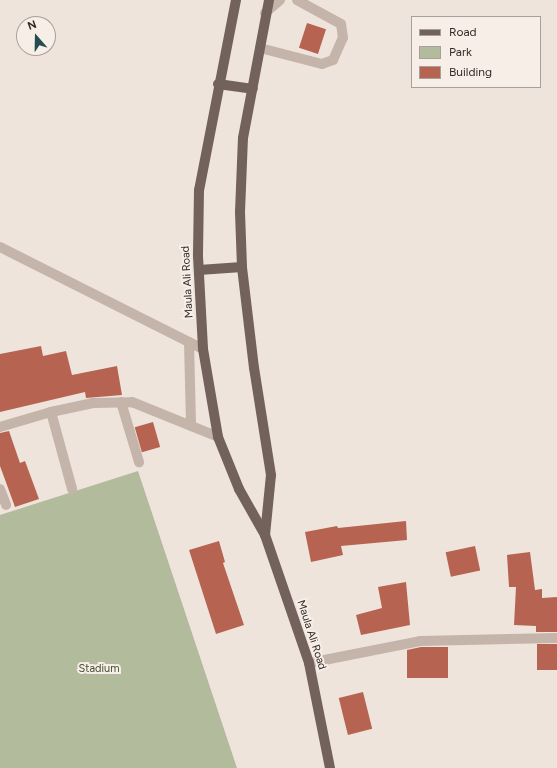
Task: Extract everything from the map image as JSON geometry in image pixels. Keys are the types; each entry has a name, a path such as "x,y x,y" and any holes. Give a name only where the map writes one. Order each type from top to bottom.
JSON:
{"main road":[{"name":"Maula Ali Road","path":"236,0 218,84 199,190 199,270 203,349 218,436 239,489 265,535 309,663 330,768"},
{"name":"Maula Ali Road","path":"265,535 271,475 254,368 242,267 240,212 243,138 265,13 269,0"},
{"path":"218,84 252,89"},
{"path":"199,270 242,267"}],"street":[{"path":"231,0 232,19"},
{"path":"265,13 280,0"},
{"path":"260,48 322,64 334,60 343,38 341,24 297,0"},
{"path":"0,247 203,349"},
{"path":"189,342 191,426"},
{"path":"121,402 140,462"},
{"path":"0,427 50,412 93,403 132,402 218,436"},
{"path":"50,412 72,490"},
{"path":"0,489 6,505"},
{"path":"309,663 420,641 557,638"}],"green space":[{"name":"Stadium","path":"138,471 237,768 0,768 0,515"}],"building":[{"path":"307,23 326,29 318,54 299,48"},
{"path":"41,346 43,356 66,351 72,375 117,366 122,395 86,398 85,392 0,412 0,354"},
{"path":"153,422 160,447 142,452 135,427"},
{"path":"9,431 20,463 25,461 39,499 15,507 0,466 0,433"},
{"path":"406,521 407,540 341,546 343,555 311,562 305,532 337,526 338,528"},
{"path":"219,541 225,562 223,563 244,625 216,634 189,550"},
{"path":"475,546 480,570 451,577 446,552"},
{"path":"530,552 535,590 542,589 542,598 557,597 557,632 536,632 536,626 514,625 516,587 509,587 507,555"},
{"path":"406,582 410,625 361,635 356,615 382,608 378,587"},
{"path":"537,644 557,644 557,670 537,670"},
{"path":"421,647 448,647 448,678 407,678 407,650"},
{"path":"363,692 372,729 348,735 339,698"}]}
